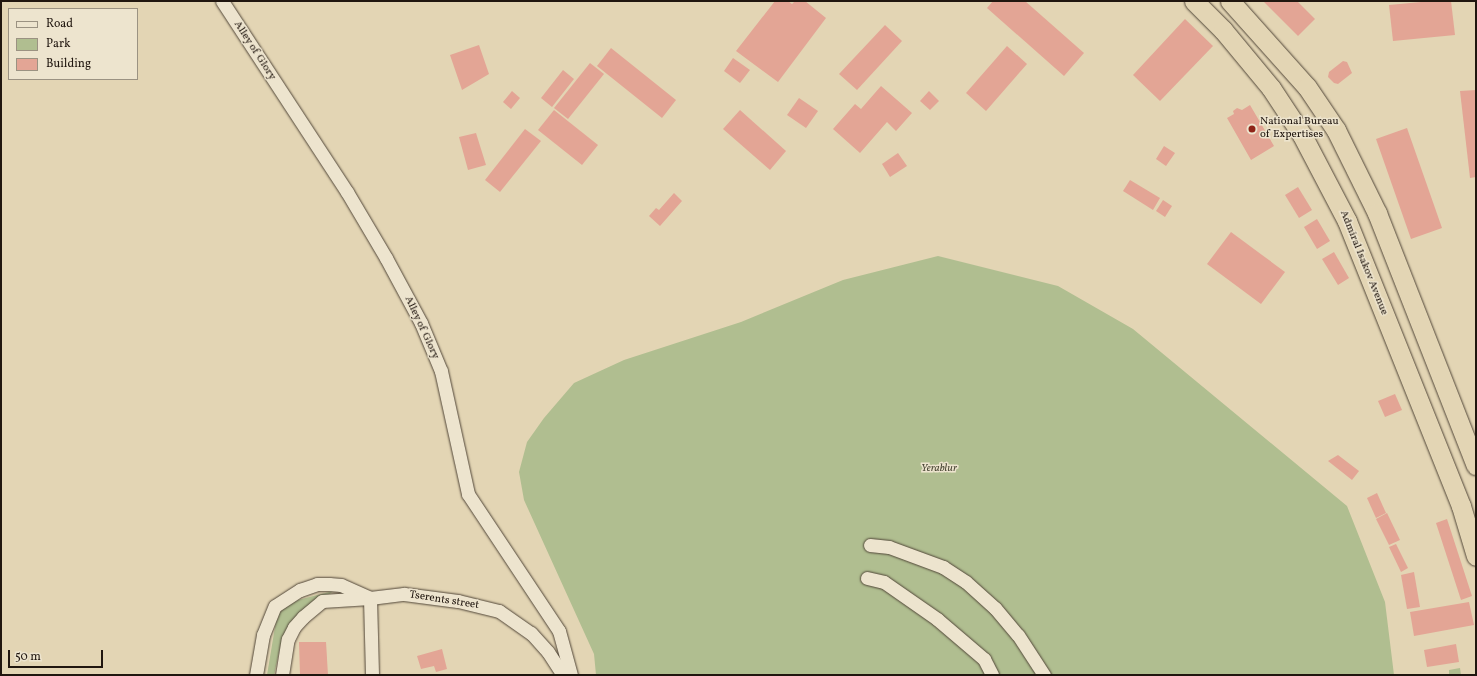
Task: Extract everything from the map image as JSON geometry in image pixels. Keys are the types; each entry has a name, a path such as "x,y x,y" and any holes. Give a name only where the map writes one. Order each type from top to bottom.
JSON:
{"highway":[{"name":"Admiral Isakov Avenue","path":"1194,1 1223,30 1271,88 1302,135 1347,221 1461,506 1476,556"},
{"path":"1230,1 1293,72 1336,130 1377,213 1476,465"},
{"path":"1271,88 1293,72"}],"street":[{"name":"Alley of Glory","path":"222,1 346,192 386,258 421,324 441,371 468,494 559,631 571,674"},
{"path":"870,545 889,547 943,567 966,582 995,608 1018,635 1044,675"},
{"path":"867,578 884,582 937,619 984,660 992,675"},
{"path":"256,675 263,635 275,606 300,590 317,584 341,585 370,598 372,675"},
{"name":"Tserents street","path":"282,675 288,639 294,627 303,617 322,601 404,594 458,600 500,611 530,633 571,674"}],"green space":[{"name":"Yerablur","path":"938,256 1058,286 1133,329 1347,506 1385,602 1394,675 596,675 594,654 524,500 519,472 527,442 544,418 574,383 624,360 741,322 843,280"},
{"path":"333,591 282,639 274,675 267,675 276,621 281,610 298,600"},
{"path":"1460,668 1461,675 1449,675 1449,670"}],"building":[{"path":"775,1 788,1 792,4 795,1 805,1 826,18 778,82 736,51"},
{"path":"993,1 1025,1 1084,53 1064,76 987,8"},
{"path":"1263,1 1297,1 1315,19 1298,36"},
{"path":"1432,1 1451,1 1455,35 1393,41 1389,5"},
{"path":"1185,19 1213,46 1160,101 1133,75"},
{"path":"885,25 902,41 857,90 839,74"},
{"path":"479,45 489,74 462,90 450,55"},
{"path":"1007,46 1027,64 986,111 966,93"},
{"path":"611,48 676,100 662,118 597,66"},
{"path":"733,58 750,70 740,83 724,71"},
{"path":"1343,61 1347,62 1352,73 1338,84 1334,83 1328,77 1329,72"},
{"path":"590,63 604,74 568,119 554,108"},
{"path":"563,70 574,79 552,107 541,98"},
{"path":"881,86 912,113 896,131 887,122 860,153 833,129 855,104 861,109"},
{"path":"1476,90 1476,177 1470,178 1460,91"},
{"path":"512,91 520,98 511,109 503,102"},
{"path":"929,91 939,101 930,110 920,101"},
{"path":"799,98 818,111 806,128 787,115"},
{"path":"1250,105 1274,146 1251,160 1227,118 1234,114 1233,111 1237,108 1242,110"},
{"path":"554,110 598,145 582,165 538,130"},
{"path":"740,110 786,151 770,170 723,129"},
{"path":"1407,128 1442,228 1411,239 1376,139"},
{"path":"525,129 541,141 500,192 485,180"},
{"path":"476,133 486,165 468,170 459,137"},
{"path":"1164,146 1175,153 1166,166 1156,159"},
{"path":"898,153 907,166 890,177 882,164"},
{"path":"1130,180 1160,198 1153,210 1123,191"},
{"path":"1298,187 1312,210 1299,218 1285,195"},
{"path":"674,193 682,201 660,226 649,216 656,208 659,210"},
{"path":"1163,200 1172,206 1165,217 1156,211"},
{"path":"1317,219 1330,241 1317,249 1304,227"},
{"path":"1231,232 1285,272 1261,304 1207,264"},
{"path":"1334,252 1349,278 1338,285 1322,259"},
{"path":"1395,394 1402,410 1385,417 1378,401"},
{"path":"1338,455 1359,471 1352,480 1328,461"},
{"path":"1377,493 1386,513 1376,518 1367,498"},
{"path":"1387,513 1400,540 1389,545 1376,519"},
{"path":"1447,519 1472,596 1461,600 1436,523"},
{"path":"1396,544 1408,568 1401,572 1389,547"},
{"path":"1414,572 1420,607 1407,609 1401,575"},
{"path":"1469,602 1474,625 1414,636 1410,612"},
{"path":"299,642 326,642 328,675 300,675"},
{"path":"1456,644 1459,662 1427,667 1424,650"},
{"path":"442,649 447,669 436,672 434,666 421,669 417,656"}],"place":[{"name":"National Bureau of Expertises","path":"1252,129"}]}
